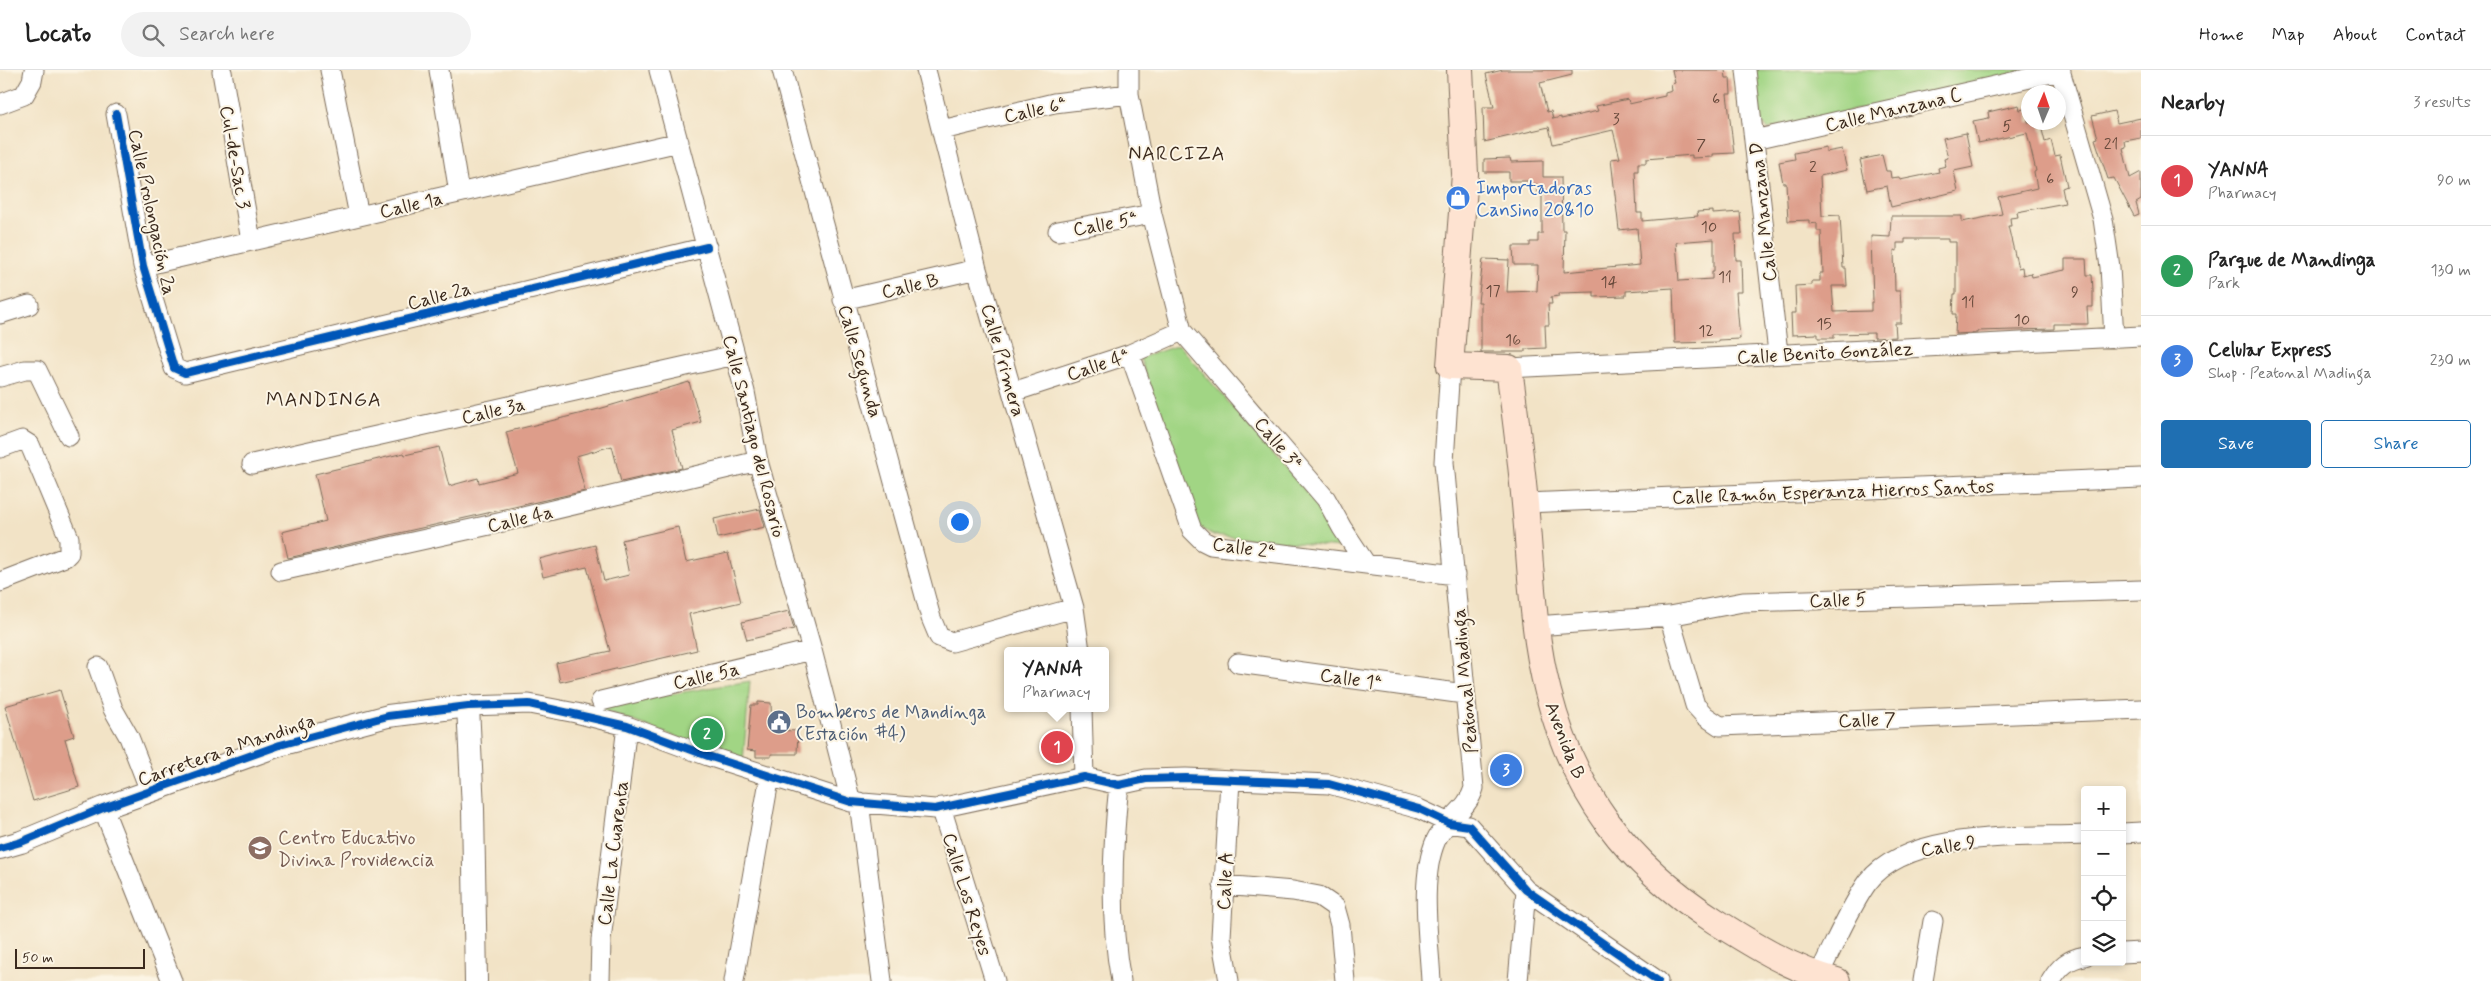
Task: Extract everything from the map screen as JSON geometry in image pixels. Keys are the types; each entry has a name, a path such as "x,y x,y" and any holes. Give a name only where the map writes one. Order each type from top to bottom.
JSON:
{"main road":[{"path":"1460,70 1465,174 1450,366 1510,368"},
{"name":"Avenida B","path":"1510,368 1536,626 1547,690 1563,742 1593,804 1635,858 1685,901 1737,935 1792,966 1828,979"}],"street":[{"path":"0,104 24,95 32,81 34,70"},
{"path":"330,70 359,216"},
{"path":"439,70 459,193"},
{"name":"Calle Santiago del Rosario","path":"659,70 745,392 758,461 855,802 882,981"},
{"name":"Calle Segunda","path":"782,70 931,618 939,637 952,642 1074,608"},
{"name":"Calle Primera","path":"926,70 977,269 1074,608 1079,647"},
{"path":"1129,70 1129,94 1152,214 1182,331"},
{"name":"Calle Manzana D","path":"1746,70 1778,353"},
{"path":"2060,71 2103,219 2110,267 2114,338"},
{"name":"Calle Manzana C","path":"1754,140 2060,71"},
{"name":"Cul-de-Sac 3","path":"222,72 251,241"},
{"name":"Calle 6ª","path":"942,130 1054,103 1129,94"},
{"name":"Calle Prolongación 2a","path":"116,114 143,266 174,368 179,372"},
{"name":"Calle 1a","path":"143,266 679,142"},
{"name":"Calle 5ª","path":"1058,231 1152,214"},
{"name":"Calle 2a","path":"179,372 185,373 707,247"},
{"name":"Calle B","path":"843,300 977,269"},
{"path":"0,314 29,305"},
{"name":"Calle 4ª","path":"1013,392 1130,354 1182,331"},
{"name":"Calle 3ª","path":"1182,331 1326,499 1342,528 1366,564"},
{"name":"Calle Benito González","path":"1510,368 2141,336"},
{"name":"Calle 2ª","path":"1130,354 1196,536 1211,545 1455,575"},
{"name":"Calle 3a","path":"252,464 735,355"},
{"name":"Peatonal Madinga","path":"1431,981 1427,891 1430,861 1437,838 1471,800 1474,788 1444,462 1450,366"},
{"path":"0,377 24,370 37,370 69,436"},
{"path":"0,448 22,440 30,445 69,538 69,553 65,557 0,582"},
{"name":"Calle 4a","path":"281,570 494,524 758,461"},
{"name":"Calle Ramón Esperanza Hierros Santos","path":"1525,503 2141,478"},
{"name":"Calle 5","path":"1536,626 1669,616 1743,602 2141,590"},
{"name":"Calle 7","path":"1669,616 1695,705 1705,716 1720,726 2141,709"},
{"name":"Calle 5a","path":"601,701 812,650"},
{"name":"Calle 1ª","path":"1238,663 1464,694"},
{"path":"98,668 114,709 129,737 150,791"},
{"path":"476,981 473,809 468,706 529,704 627,726 855,802 934,809 1084,777 1119,785 1156,779 1328,784 1419,809 1449,824 1469,826 1526,890 1658,981"},
{"name":"Carretera a Mandinga","path":"0,848 22,842 103,808 280,745 388,716 468,706"},
{"path":"1082,712 1084,777"},
{"name":"Calle La Cuarenta","path":"600,981 601,940 627,726"},
{"path":"734,981 770,775"},
{"name":"Calle A","path":"1229,981 1221,937 1230,780"},
{"path":"1119,785 1113,843 1116,953 1121,981"},
{"name":"Calle Los Reyes","path":"941,807 995,981"},
{"path":"103,808 172,981"},
{"path":"2126,833 2141,832"},
{"name":"Calle 9","path":"1828,979 1868,883 1886,864 1915,849 1960,840 2081,835"},
{"path":"1223,885 1293,890 1319,896 1335,907 1340,925 1345,981"},
{"path":"1518,981 1526,890"},
{"path":"1923,981 1933,922"},
{"path":"2126,953 2141,952"},
{"path":"2051,981 2058,968 2072,958 2081,957"}],"green space":[{"path":"1754,70 2039,70 1768,129 1761,122"},
{"path":"1179,345 1321,509 1340,547 1213,535 1198,526 1140,358"},
{"path":"750,681 743,761 594,707"}],"building":[{"path":"1503,70 1572,70 1572,75 1540,83 1547,112 1551,111 1553,119 1561,117 1561,119 1598,111 1596,106 1628,99 1629,104 1665,96 1665,93 1672,91 1671,84 1675,83 1672,70 1725,70 1726,78 1730,78 1731,94 1727,94 1734,153 1713,154 1713,157 1692,158 1692,155 1646,159 1646,163 1638,163 1638,171 1635,171 1637,213 1642,213 1642,221 1698,216 1697,212 1713,211 1713,214 1740,212 1742,234 1735,234 1736,260 1741,260 1742,292 1736,292 1740,339 1718,340 1718,342 1675,343 1673,288 1626,291 1626,296 1594,297 1594,292 1559,293 1559,296 1551,297 1552,304 1548,304 1549,325 1545,325 1546,348 1525,349 1525,352 1481,352 1481,302 1478,302 1483,259 1509,260 1507,292 1537,291 1538,265 1514,265 1513,246 1530,246 1530,242 1538,242 1538,234 1542,234 1542,192 1537,192 1537,184 1530,184 1529,181 1509,181 1509,172 1484,172 1484,159 1510,158 1511,162 1543,161 1543,177 1561,177 1562,230 1565,230 1564,272 1640,265 1637,228 1619,230 1611,159 1620,158 1613,130 1553,144 1549,127 1484,142 1483,107 1494,107 1486,74","holes":["1714,239 1714,271 1712,271 1712,279 1679,281 1676,242"]},
{"path":"2019,105 2021,110 2021,130 2042,130 2045,142 2051,140 2055,156 2060,155 2067,186 2062,188 2065,203 2017,212 2018,217 2010,218 2011,226 2008,226 2018,268 2022,267 2023,275 2031,273 2032,277 2065,270 2065,259 2086,259 2087,275 2092,275 2093,291 2093,307 2087,307 2088,324 2054,324 2054,329 1977,331 1977,333 1955,334 1956,314 1953,314 1954,294 1956,294 1956,242 1948,242 1948,239 1905,239 1905,243 1897,243 1897,251 1894,250 1895,291 1900,291 1901,307 1901,323 1895,323 1896,337 1874,338 1874,333 1834,334 1834,338 1818,338 1818,334 1792,335 1791,313 1796,313 1795,286 1812,285 1812,281 1820,281 1820,273 1823,273 1821,231 1817,231 1817,223 1809,224 1809,220 1788,221 1786,183 1783,183 1779,162 1795,159 1794,153 1826,147 1826,152 1842,149 1847,170 1820,176 1822,216 1840,215 1843,268 1846,268 1847,286 1832,286 1834,312 1871,311 1871,302 1873,302 1871,236 1890,237 1891,216 1962,216 1962,222 2002,214 1998,197 2037,188 2034,172 2036,171 2027,133 1978,143 1973,121 1989,118 1988,112"},
{"path":"2114,111 2117,123 2141,118 2141,138 2125,141 2126,147 2123,148 2130,178 2141,172 2141,200 2136,203 2139,214 2134,216 2114,178 2108,179 2095,139 2098,138 2092,116"},
{"path":"1966,133 1973,167 1954,171 1958,191 1891,207 1887,186 1867,190 1860,160 1882,155 1886,171 1890,171 1891,178 1899,177 1900,180 1939,172 1938,168 1946,166 1944,159 1948,158 1943,138"},
{"path":"689,382 701,422 672,430 682,468 621,482 612,446 576,456 585,491 288,558 282,532 326,521 315,474 404,453 405,455 439,447 449,486 478,478 479,483 518,473 506,432 599,409"},
{"path":"760,509 765,527 718,538 714,519"},
{"path":"678,527 686,562 728,553 741,602 689,614 697,650 560,682 556,663 610,651 587,567 543,577 539,559 595,545 604,581 629,575 622,540"},
{"path":"789,611 794,629 747,640 742,622"},
{"path":"60,690 74,736 65,739 79,787 33,801 5,706"},
{"path":"758,702 771,703 772,730 798,731 797,754 771,754 771,757 756,757 756,751 747,750 751,705 758,705"}],"cycle path":[{"path":"116,114 143,266 174,368 185,373 707,247"},
{"path":"0,848 21,842 103,808 280,745 388,716 468,706 529,704 627,726 708,756 851,802 935,809 1084,777 1119,785 1146,779 1186,778 1329,784 1419,809 1449,823 1469,826 1526,890 1658,981"}],"place":[{"name":"Importadoras Cansino 20&10","path":"1458,198"},
{"name":"Bomberos de Mandinga (Estación #4)","path":"779,722"},
{"name":"Parque de Mandinga","path":"707,734"},
{"name":"YANNA","path":"1057,747"},
{"name":"Celular Express","path":"1506,770"},
{"name":"Centro Educativo Divina Providencia","path":"260,848"}],"district":[{"name":"NARCIZA","path":"1177,153"},
{"name":"MANDINGA","path":"324,399"}]}
